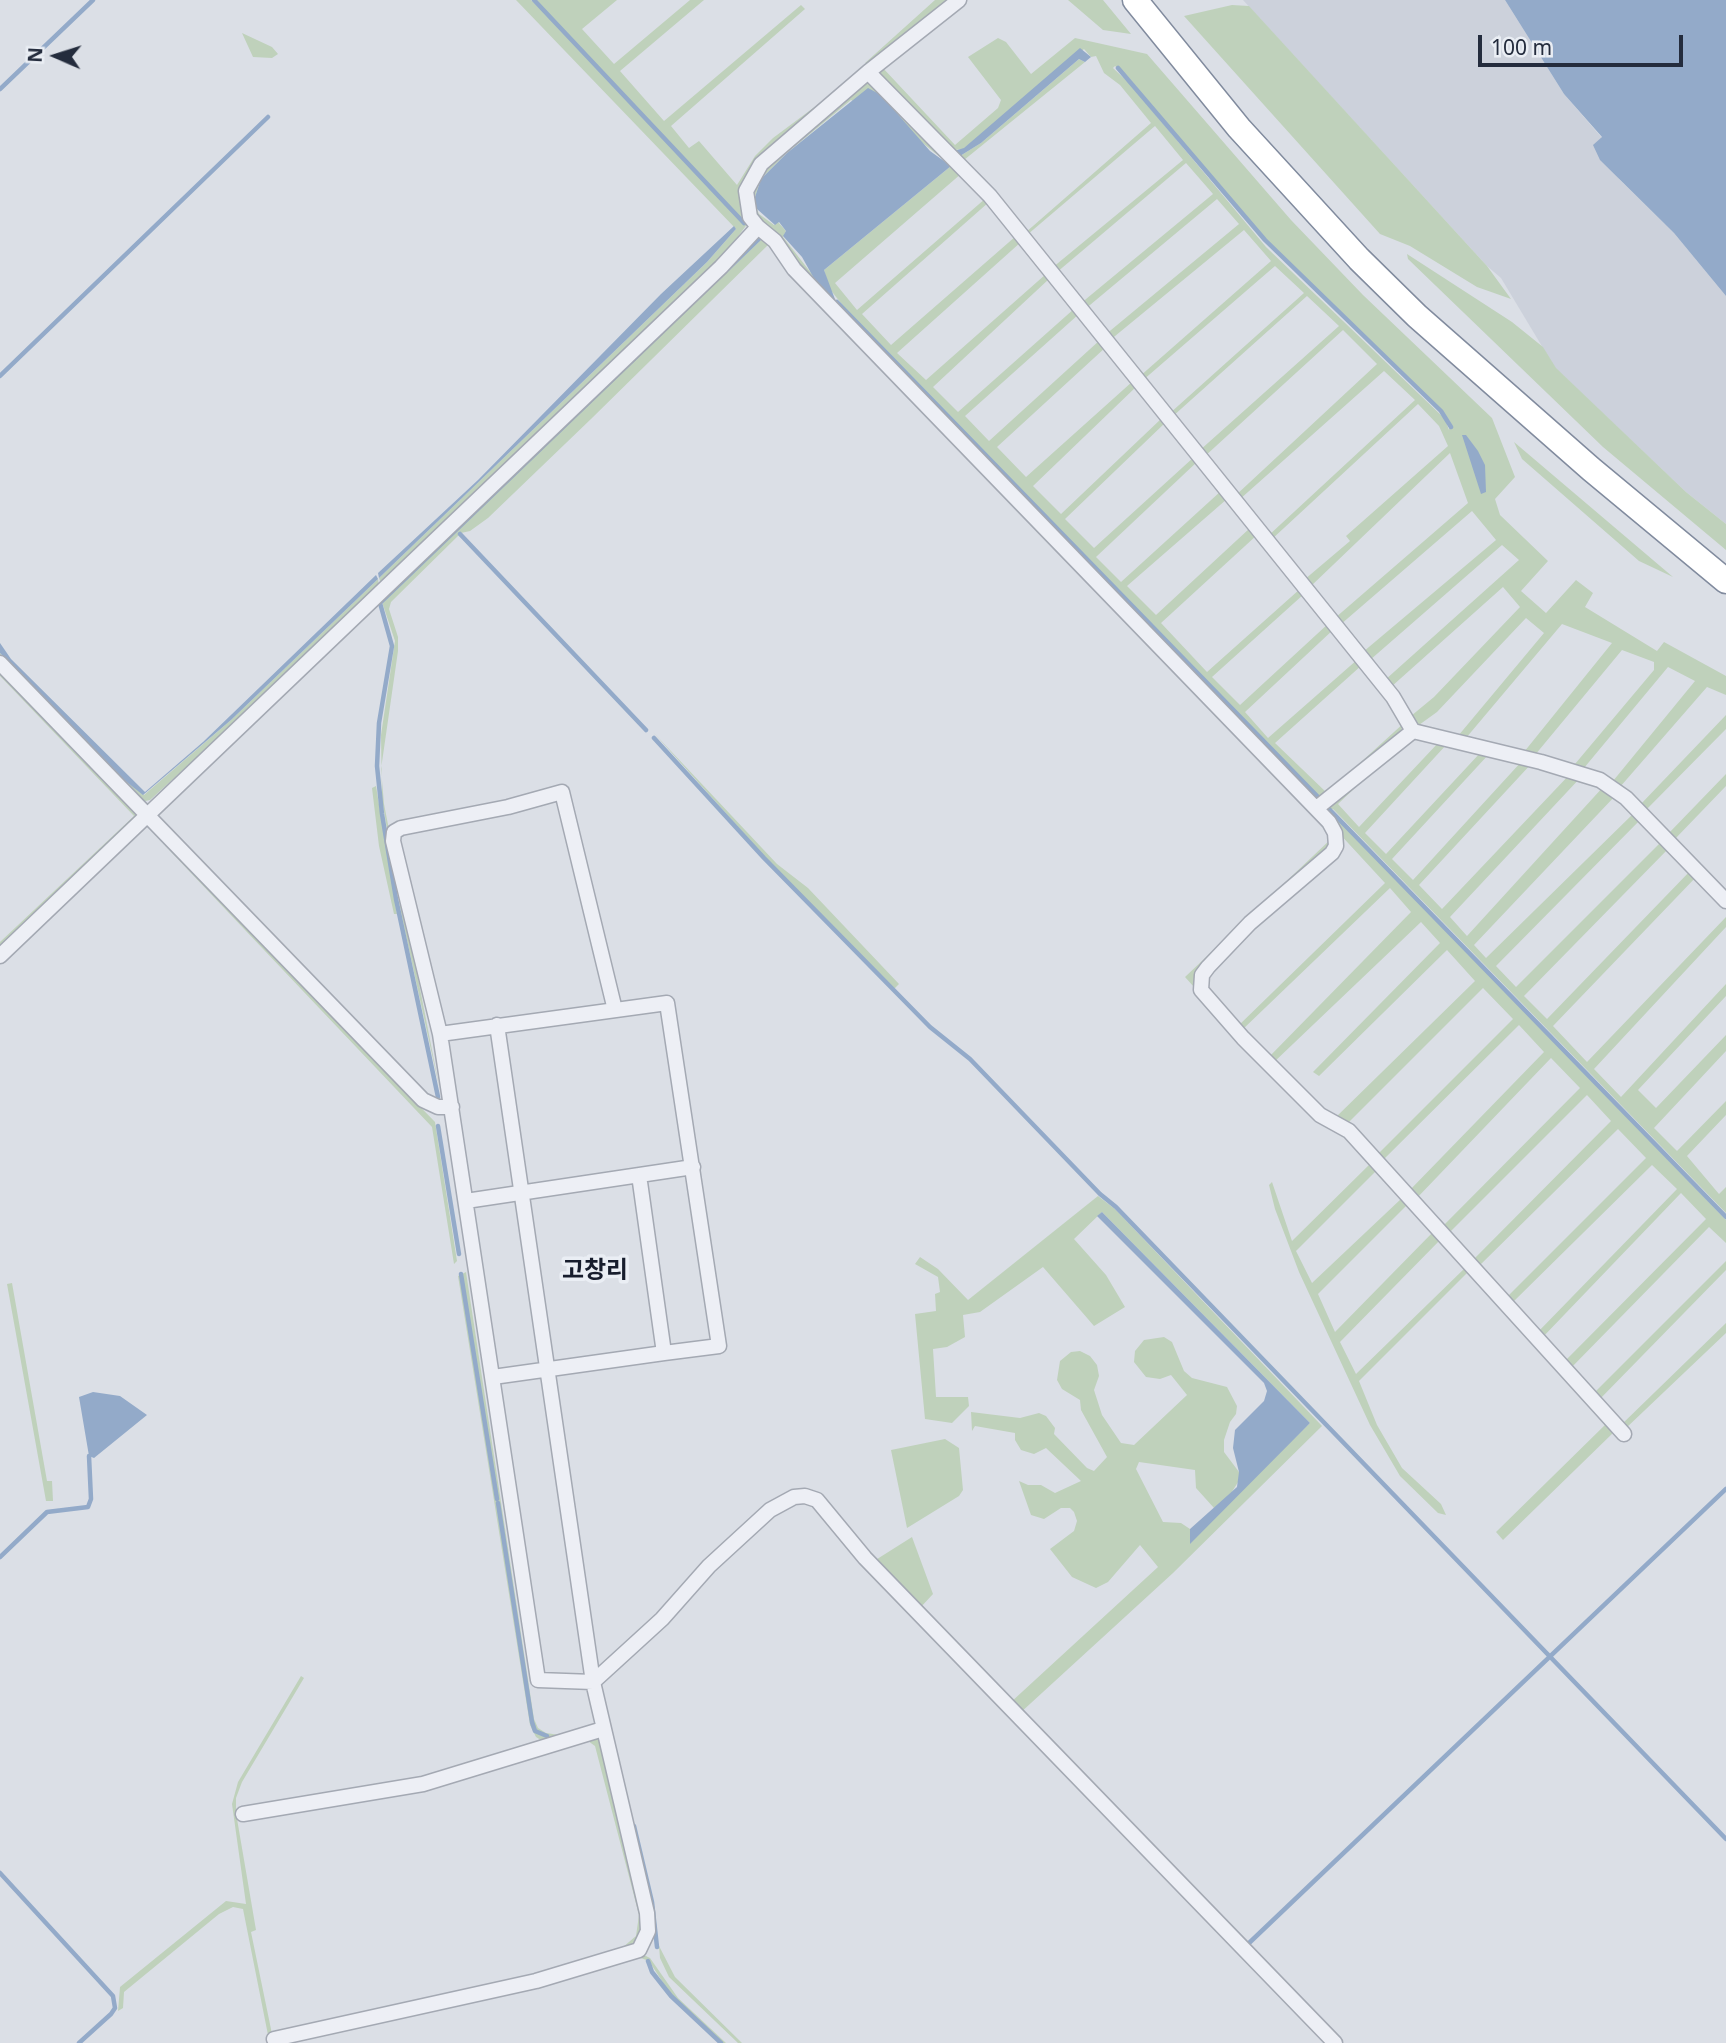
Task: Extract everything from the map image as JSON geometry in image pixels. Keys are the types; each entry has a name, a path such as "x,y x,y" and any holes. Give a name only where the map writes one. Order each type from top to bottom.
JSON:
{"highway":[{"path":"1135,0 1239,128 1359,259 1416,316 1591,469 1726,582"}],"street":[{"path":"959,0 761,164 746,191 746,205 758,227 775,241 794,269 1318,807 1335,832 1336,846 1332,853 1250,923 1202,975 1201,990 1243,1038 1320,1115 1349,1131 1623,1434"},
{"path":"869,72 990,196 1393,697 1413,731 1600,780 1626,798 1726,901"},
{"path":"0,956 372,598 612,374 758,227"},
{"path":"0,663 423,1100 438,1107 452,1107"},
{"path":"1318,807 1413,731"},
{"path":"615,1010 562,792 508,807 401,828 394,832 393,841 440,1034 538,1680 593,1682 662,1619 709,1566 770,1510 793,1497 805,1496 817,1500 865,1558 1335,2043"},
{"path":"440,1034 497,1024 667,1003 693,1167 719,1346 492,1377"},
{"path":"274,2039 537,1981 639,1950 648,1931 647,1913 593,1682 497,1024"},
{"path":"466,1201 693,1167"},
{"path":"639,1175 664,1353"},
{"path":"243,1814 423,1784 603,1729"}],"shaded area":[{"path":"1243,0 1505,0 1564,94 1602,138 1619,179 1674,233 1726,296 1726,524 1686,492 1555,368 1501,278"}],"green space":[{"path":"516,0 531,0 557,25 742,223 535,0 617,0 582,29 614,64 690,0 704,0 620,71 664,121 801,5 805,9 671,126 689,148 699,141 737,185 755,156 773,138 840,88 751,170 748,223 722,258 381,584 379,578 707,262 736,229"},
{"path":"935,0 948,0 869,63 865,63"},
{"path":"1068,0 1103,0 1131,34 1103,30"},
{"path":"1232,5 1249,6 1487,266 1511,299 1477,287 1410,246 1380,234 1184,16"},
{"path":"242,33 272,47 278,54 272,58 253,57"},
{"path":"998,38 1006,42 1031,74 1075,38 1147,54 1291,220 1363,295 1492,418 1515,477 1495,499 1500,515 1548,561 1521,591 1546,613 1576,580 1593,593 1585,607 1657,651 1664,642 1726,676 1726,695 1707,687 1620,787 1613,781 1695,681 1668,667 1584,768 1575,764 1654,670 1654,662 1622,650 1535,755 1524,752 1612,643 1562,624 1466,738 1458,736 1544,633 1526,618 1437,712 1419,725 1411,716 1434,697 1520,607 1503,587 1391,687 1385,680 1519,560 1502,545 1370,660 1363,652 1496,540 1472,511 1340,625 1335,618 1468,503 1450,453 1310,587 1304,580 1350,541 1346,536 1448,446 1439,426 1418,404 1271,540 1268,536 1415,400 1384,371 1239,500 1235,496 1377,364 1343,330 1204,457 1199,451 1339,326 1307,296 1172,417 1169,414 1304,293 1275,266 1142,381 1139,377 1271,261 1244,230 1109,341 1105,335 1239,224 1217,199 1084,310 1080,304 1213,194 1186,163 1056,273 1052,268 1183,160 1155,126 1027,235 1025,233 1151,123 1120,85 1104,73 1096,56 1091,57 1084,49 964,149 954,150 877,74 882,67 955,145 998,108 1001,100 968,57","holes":["1115,66 1129,78 1265,240 1442,411 1450,422 1449,430 1445,419 1266,247 1130,84 1113,68"]},
{"path":"1079,59 1085,62 964,160 960,156 981,143"},
{"path":"868,81 962,173 835,283 857,310 986,198 989,202 862,314 891,345 1016,236 1021,242 897,353 926,380 1046,274 1049,279 933,387 958,412 1075,308 1079,314 965,416 989,441 1100,340 1106,347 997,447 1026,477 1133,381 1137,386 1033,486 1061,514 1162,418 1166,422 1065,519 1094,548 1194,457 1198,461 1096,557 1121,582 1221,491 1227,499 1127,586 1156,615 1250,528 1257,535 1161,623 1207,672 1300,589 1304,594 1212,677 1240,705 1329,623 1334,629 1245,712 1268,738 1358,659 1362,665 1275,743 1327,793 1320,798 848,312 829,288 824,270 951,166 919,140 851,100 787,153 761,179 755,197 748,201 755,178"},
{"path":"755,205 759,214 774,225 778,222 786,231 783,237 829,296 1318,799 957,433 754,216"},
{"path":"763,238 769,244 591,419 488,518 470,531 461,533 391,602 389,609 398,637 398,651 381,766 381,735 395,641 382,602"},
{"path":"1407,254 1512,322 1543,347 1556,368 1686,492 1726,524 1726,550 1603,447 1408,259"},
{"path":"1514,442 1673,577 1639,561 1522,459"},
{"path":"378,579 379,586 228,729 150,800 141,802 0,658 0,653 114,772 144,795 231,720"},
{"path":"0,669 138,811 137,821 0,948 0,942 134,816 0,676"},
{"path":"1726,715 1726,729 1645,811 1640,805"},
{"path":"1405,722 1401,730 1359,770 1327,793"},
{"path":"653,732 777,864 808,888 899,984 894,989 765,857"},
{"path":"1439,742 1447,744 1365,833 1386,854 1481,752 1489,754 1392,859 1413,880 1522,761 1532,763 1419,885 1442,909 1571,773 1581,777 1450,917 1467,936 1604,786 1616,795 1474,945 1486,958 1635,812 1642,818 1496,966 1516,987 1663,840 1670,847 1524,996 1547,1019 1692,869 1698,875 1553,1026 1587,1062 1726,917 1726,927 1594,1069 1621,1097 1726,984 1726,996 1638,1090 1656,1108 1726,1035 1726,1051 1654,1128 1677,1151 1726,1101 1726,1115 1687,1156 1719,1194 1726,1187 1726,1213 1333,809 1330,809 1726,1220 1726,1243 1709,1227 1569,1370 1563,1363 1706,1219 1681,1193 1541,1339 1536,1334 1677,1189 1652,1165 1510,1305 1505,1299 1646,1158 1618,1129 1477,1268 1472,1261 1611,1121 1587,1095 1447,1235 1441,1228 1580,1088 1551,1058 1415,1200 1408,1192 1544,1052 1519,1025 1381,1162 1376,1156 1513,1019 1483,988 1346,1125 1334,1119 1475,981 1447,950 1319,1076 1313,1072 1440,943 1421,922 1272,1064 1267,1059 1411,912 1390,888 1241,1031 1237,1027 1385,883 1337,831 1325,810 1381,763 1338,804 1359,827"},
{"path":"1726,774 1726,786 1674,840 1668,834"},
{"path":"382,777 384,804 440,1091 401,913 382,799"},
{"path":"376,786 397,914 394,914 379,846 372,788"},
{"path":"153,833 435,1122 457,1261 454,1264 432,1127"},
{"path":"1331,839 1326,852 1200,971 1194,987 1185,977"},
{"path":"1371,1163 1377,1170 1296,1251 1312,1283 1402,1198 1408,1204 1318,1294 1335,1332 1434,1231 1441,1239 1340,1342 1356,1374 1466,1267 1469,1271 1359,1381 1377,1425 1402,1468 1441,1504 1446,1515 1438,1513 1400,1476 1370,1425 1299,1272 1275,1209 1269,1185 1272,1182 1292,1241"},
{"path":"1098,1196 1115,1209 1322,1426 1173,1573 1019,1714 1010,1703 1158,1567 1140,1545 1108,1582 1096,1588 1072,1577 1050,1549 1074,1531 1077,1521 1074,1512 1070,1508 1061,1508 1044,1519 1031,1515 1019,1481 1028,1485 1041,1485 1055,1493 1081,1481 1046,1448 1034,1454 1021,1450 1015,1440 1015,1433 975,1426 972,1431 971,1412 1020,1418 1039,1413 1046,1416 1055,1428 1054,1434 1087,1468 1094,1471 1107,1457 1081,1410 1080,1400 1062,1389 1057,1380 1060,1361 1071,1352 1080,1351 1090,1356 1097,1365 1099,1376 1094,1390 1102,1415 1121,1443 1134,1445 1187,1395 1171,1375 1160,1379 1146,1377 1134,1362 1135,1351 1144,1340 1164,1337 1172,1342 1184,1371 1192,1378 1227,1387 1237,1406 1224,1440 1224,1452 1239,1472 1240,1479 1228,1498 1214,1508 1196,1488 1195,1470 1139,1462 1136,1469 1163,1522 1181,1523 1190,1529 1190,1537 1310,1423 1102,1212 1074,1239 1106,1275 1125,1307 1094,1326 1043,1267 980,1312 963,1315 965,1337 947,1347 933,1349 936,1397 968,1397 969,1406 952,1423 925,1419 915,1314 936,1311 935,1294 940,1292 938,1277 915,1264 920,1257 938,1269 968,1300"},
{"path":"1726,1261 1726,1270 1598,1401 1592,1395"},
{"path":"466,1272 534,1719 538,1728 546,1733 573,1737 547,1744 536,1737 530,1725 458,1276"},
{"path":"12,1283 47,1481 52,1481 53,1501 46,1501 7,1284"},
{"path":"1726,1323 1726,1333 1624,1430 1620,1426"},
{"path":"1606,1424 1614,1432 1503,1540 1496,1532"},
{"path":"945,1439 959,1448 963,1490 959,1496 907,1528 891,1450"},
{"path":"912,1537 933,1594 920,1608 874,1561"},
{"path":"301,1676 304,1678 242,1782 236,1798 236,1813 256,1930 251,1932 272,2034 268,2035 243,1909 233,1907 219,1914 124,1992 123,2008 118,2011 120,1987 226,1901 246,1904 232,1804 238,1782"},
{"path":"600,1738 644,1925 635,1945 616,1953 636,1936 639,1915 595,1746 588,1741"},
{"path":"659,1946 675,1977 742,2043 738,2043 669,1977 660,1958"},
{"path":"644,1955 650,1958 678,1998 726,2043 722,2043 671,1995 649,1961 638,1957 347,2025 342,2032 341,2025"}],"water":[{"path":"1505,0 1726,0 1726,296 1674,233 1600,160 1593,145 1602,137 1564,94"},
{"path":"1080,48 1091,57 1085,62 1079,59 981,143 960,156 954,151 964,148"},
{"path":"868,88 881,95 930,151 951,166 824,270 836,302 816,282 802,257 783,236 786,231 779,222 775,225 748,201 755,197 761,179 787,153"},
{"path":"734,226 736,229 707,262 379,578 378,573 478,480 661,294"},
{"path":"1462,435 1466,435 1485,465 1486,492 1481,494"},
{"path":"376,575 378,579 231,720 143,795 114,772 0,653 0,643 11,659 145,792 203,742"},
{"path":"1102,1212 1310,1423 1190,1544 1190,1529 1237,1487 1239,1472 1233,1448 1235,1430 1264,1401 1267,1391 1264,1383 1097,1216"},
{"path":"93,1392 120,1396 147,1415 94,1458 89,1456 79,1397"}],"waterway":[{"path":"0,89 93,0"},
{"path":"534,0 744,223"},
{"path":"1118,68 1265,240 1441,411 1451,427"},
{"path":"0,376 268,117"},
{"path":"438,1097 396,899 382,814 377,766 379,723 392,646 380,603 759,239"},
{"path":"837,302 1320,799"},
{"path":"460,534 646,730"},
{"path":"654,738 764,858 930,1027 970,1059 1100,1194 1116,1207 1726,1839"},
{"path":"1330,810 1726,1217"},
{"path":"438,1126 459,1254"},
{"path":"461,1274 497,1499"},
{"path":"0,1557 47,1512 88,1507 91,1499 89,1456"},
{"path":"1248,1944 1726,1489"},
{"path":"498,1503 532,1722 535,1731 547,1736"},
{"path":"634,1826 652,1902 657,1947"},
{"path":"0,1873 113,1996 115,2008 111,2014 79,2043"},
{"path":"648,1961 652,1972 671,1996 721,2043"}],"district":[{"name":"고창리","path":"595,1271"}]}
